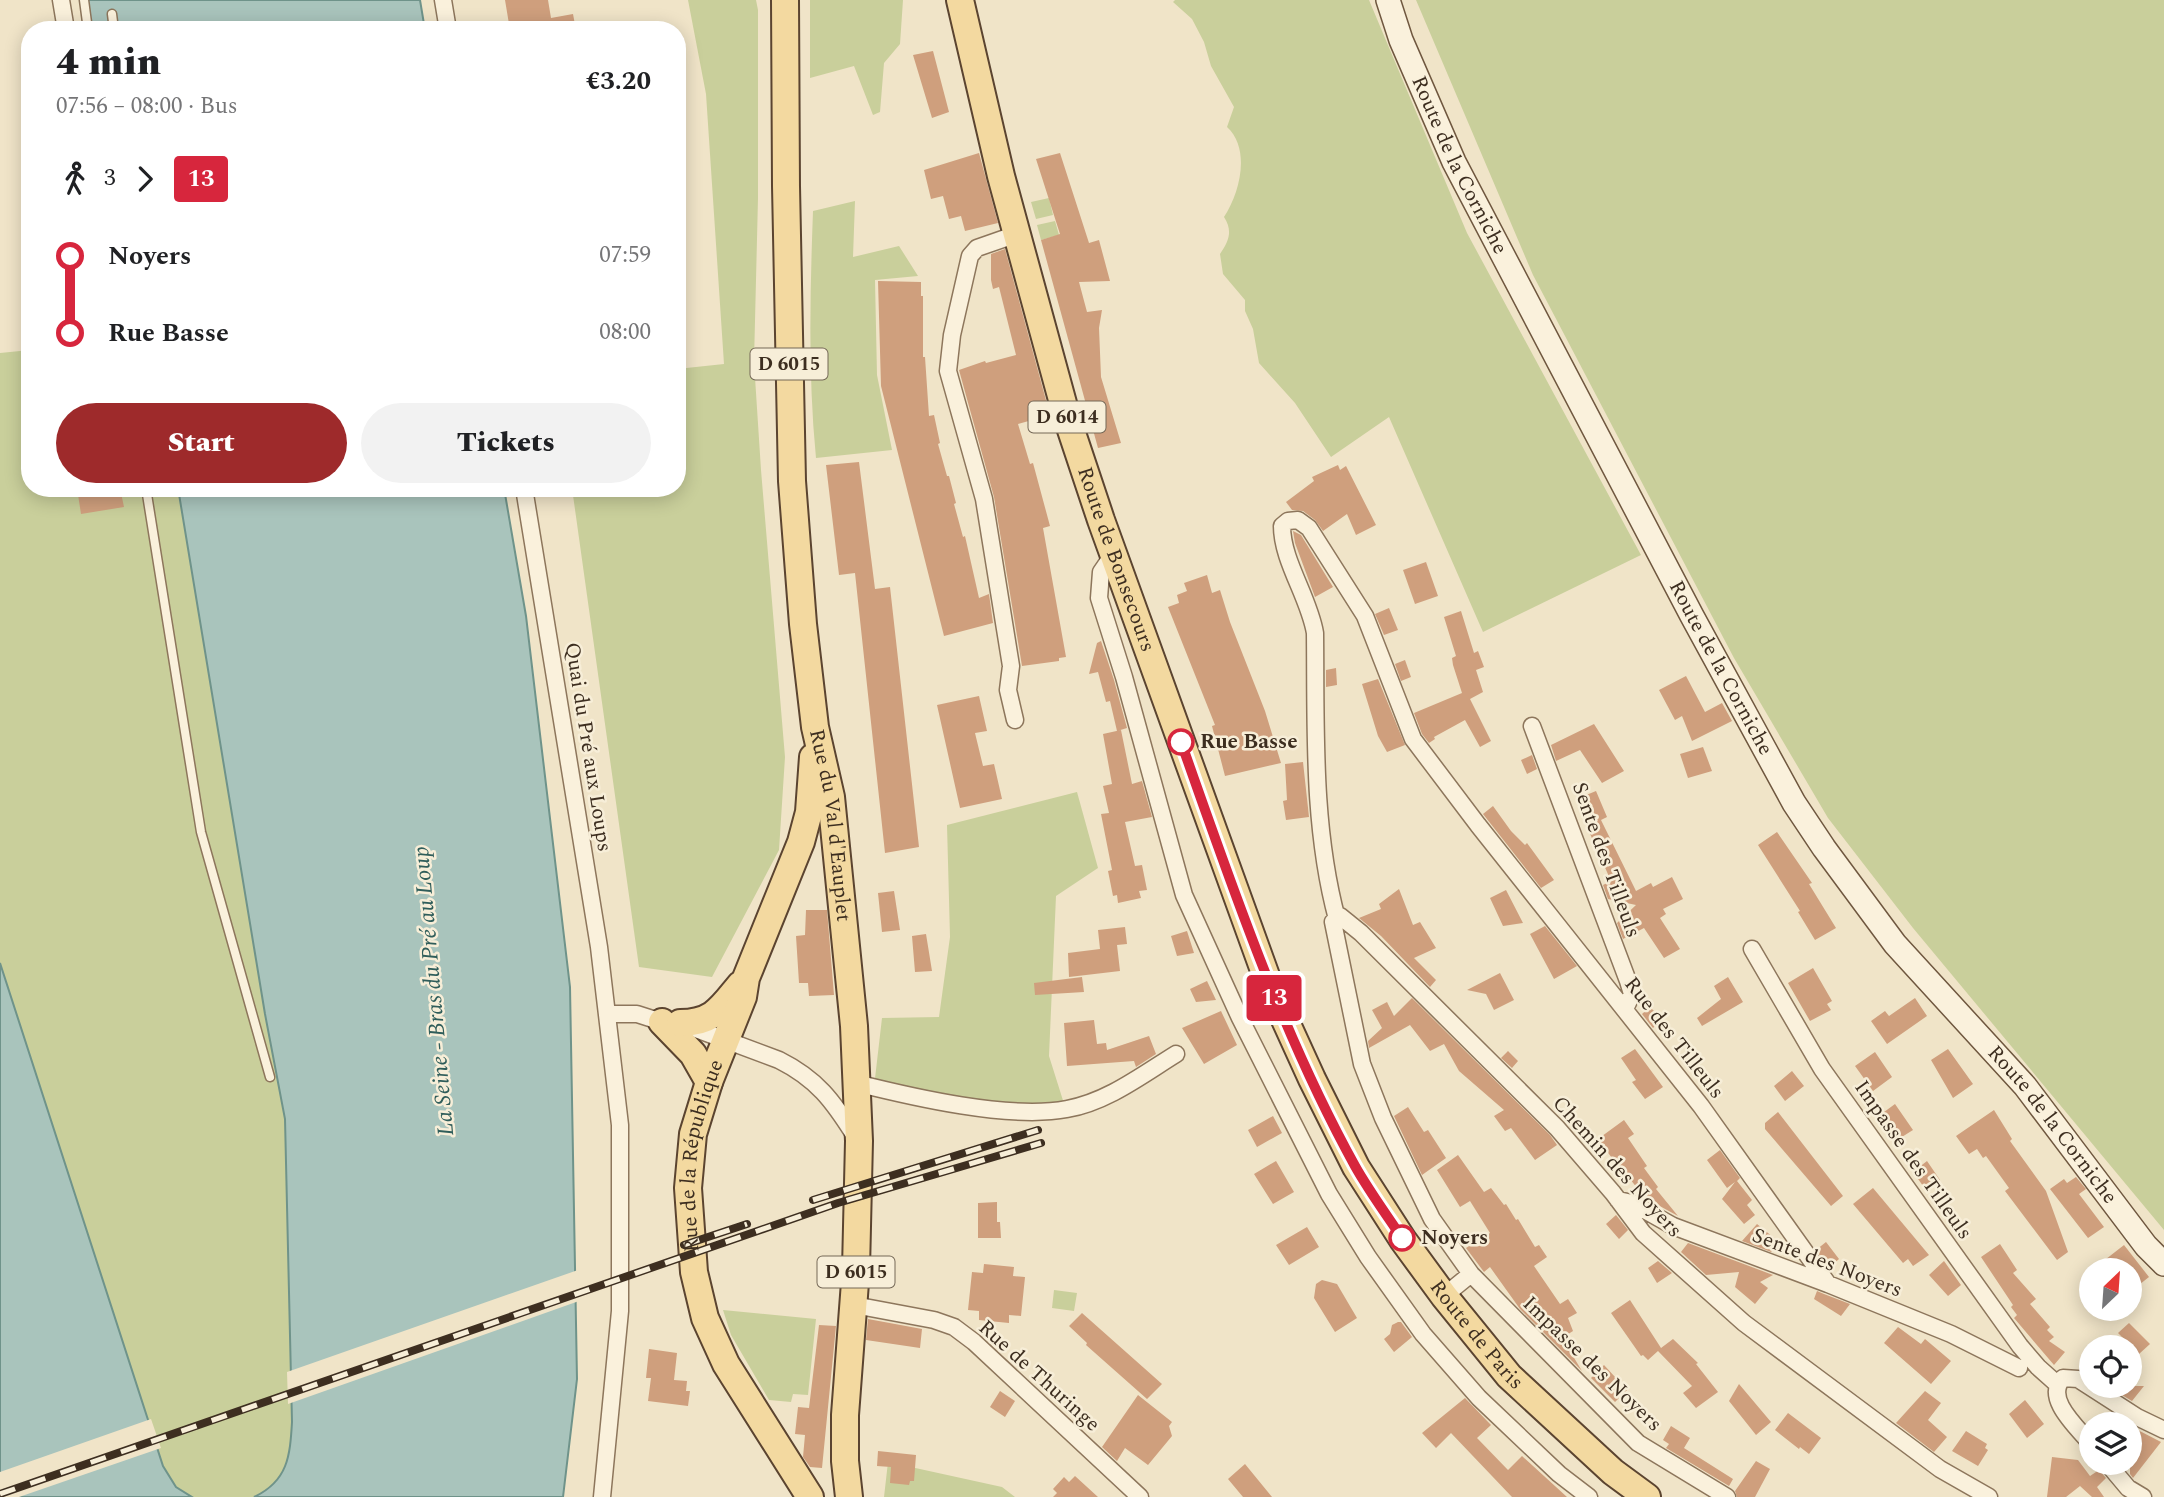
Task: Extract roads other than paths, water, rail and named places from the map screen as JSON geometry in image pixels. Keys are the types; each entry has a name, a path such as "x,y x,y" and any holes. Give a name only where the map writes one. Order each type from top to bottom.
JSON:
{"main road":[{"name":"D 6015","path":"785,0 792,481 803,624 815,727"},
{"name":"Route de Bonsecours","path":"960,0 1017,234 1067,418 1270,987"},
{"name":"Rue du Val d'Eauplet","path":"725,1039 743,997 746,978 801,842 809,812 815,727"},
{"name":"Rue du Val d'Eauplet","path":"815,727 831,797 854,1026 856,1083"},
{"path":"671,1023 694,1023 716,1013 728,1003 746,978"},
{"name":"Route de Paris","path":"1270,987 1356,1167 1403,1240 1444,1296 1509,1376 1594,1455 1647,1497"},
{"path":"671,1023 709,1082"},
{"name":"Rue de la République","path":"725,1039 694,1134 688,1188 690,1238 698,1288 705,1318 726,1364 805,1490"},
{"name":"D 6015","path":"849,1497 845,1461 845,1415 854,1305 859,1141 856,1083"},
{"path":"805,1490 845,1461"}],"street":[{"path":"61,0 64,21"},
{"path":"443,0 446,21"},
{"name":"Route de la Corniche","path":"1388,0 1401,40 1454,162 1698,628 1794,803 1895,944 2025,1086 2146,1246 2164,1264"},
{"path":"1015,720 1008,690 1012,666 984,499 948,371 952,335 970,256 977,248 1017,234"},
{"name":"Quai du Pré aux Loups","path":"525,497 538,613 608,1014 606,1046 620,1125 602,1497"},
{"name":"Rue des Tilleuls","path":"1336,919 1322,842 1317,762 1315,632 1312,614 1282,540 1282,526 1288,521 1298,520 1309,528 1365,616 1413,739 1701,1106 1828,1284"},
{"path":"1114,553 1101,572 1099,598 1124,677 1184,895 1240,1018 1329,1194 1368,1257 1423,1334 1479,1398 1559,1474 1589,1497"},
{"name":"Sente des Tilleuls","path":"1532,726 1628,981 1632,994 1625,1009"},
{"name":"Chemin des Noyers","path":"1336,919 1340,916 1361,933 1557,1128 1643,1233 1744,1323 1940,1469 1989,1497"},
{"path":"1336,919 1333,922 1363,1064 1379,1107 1432,1219 1471,1274 1444,1296"},
{"name":"Impasse des Tilleuls","path":"1752,949 1822,1069 2020,1346 2056,1387"},
{"path":"608,1014 637,1014 671,1023 725,1039 779,1060 818,1086 833,1102 859,1141"},
{"path":"856,1083 936,1101 1018,1111 1066,1110 1103,1098 1176,1054"},
{"name":"Sente des Noyers","path":"1618,1200 1632,1203 1673,1226 1951,1334 2056,1387"},
{"name":"Impasse des Noyers","path":"1471,1274 1638,1443 1727,1497"},
{"name":"Rue de Thuringe","path":"854,1305 934,1320 954,1327 974,1342 1140,1497"},
{"path":"2079,1429 2063,1410 2056,1387 2063,1378 2078,1379 2137,1417 2164,1430"},
{"path":"2117,1475 2128,1488 2143,1497"}],"lane":[{"path":"84,0 87,21"},
{"path":"112,14 113,21"},
{"path":"147,497 201,832 270,1077"}],"water":[{"path":"84,0 420,0 424,21 87,21"},
{"name":"La Seine - Bras du Pré au Loup","path":"179,497 506,497 526,616 570,987 577,1379 563,1497 254,1497 274,1483 285,1466 292,1422 285,1119 265,1014"},
{"path":"0,963 163,1466 176,1487 192,1497 0,1497"}],"railway":[{"path":"813,1200 1038,1130"},
{"path":"0,1494 838,1203 1041,1143"},
{"path":"684,1245 747,1224"}],"place":[{"name":"Rue Basse","path":"1181,742"},
{"name":"Noyers","path":"1402,1238"}]}
